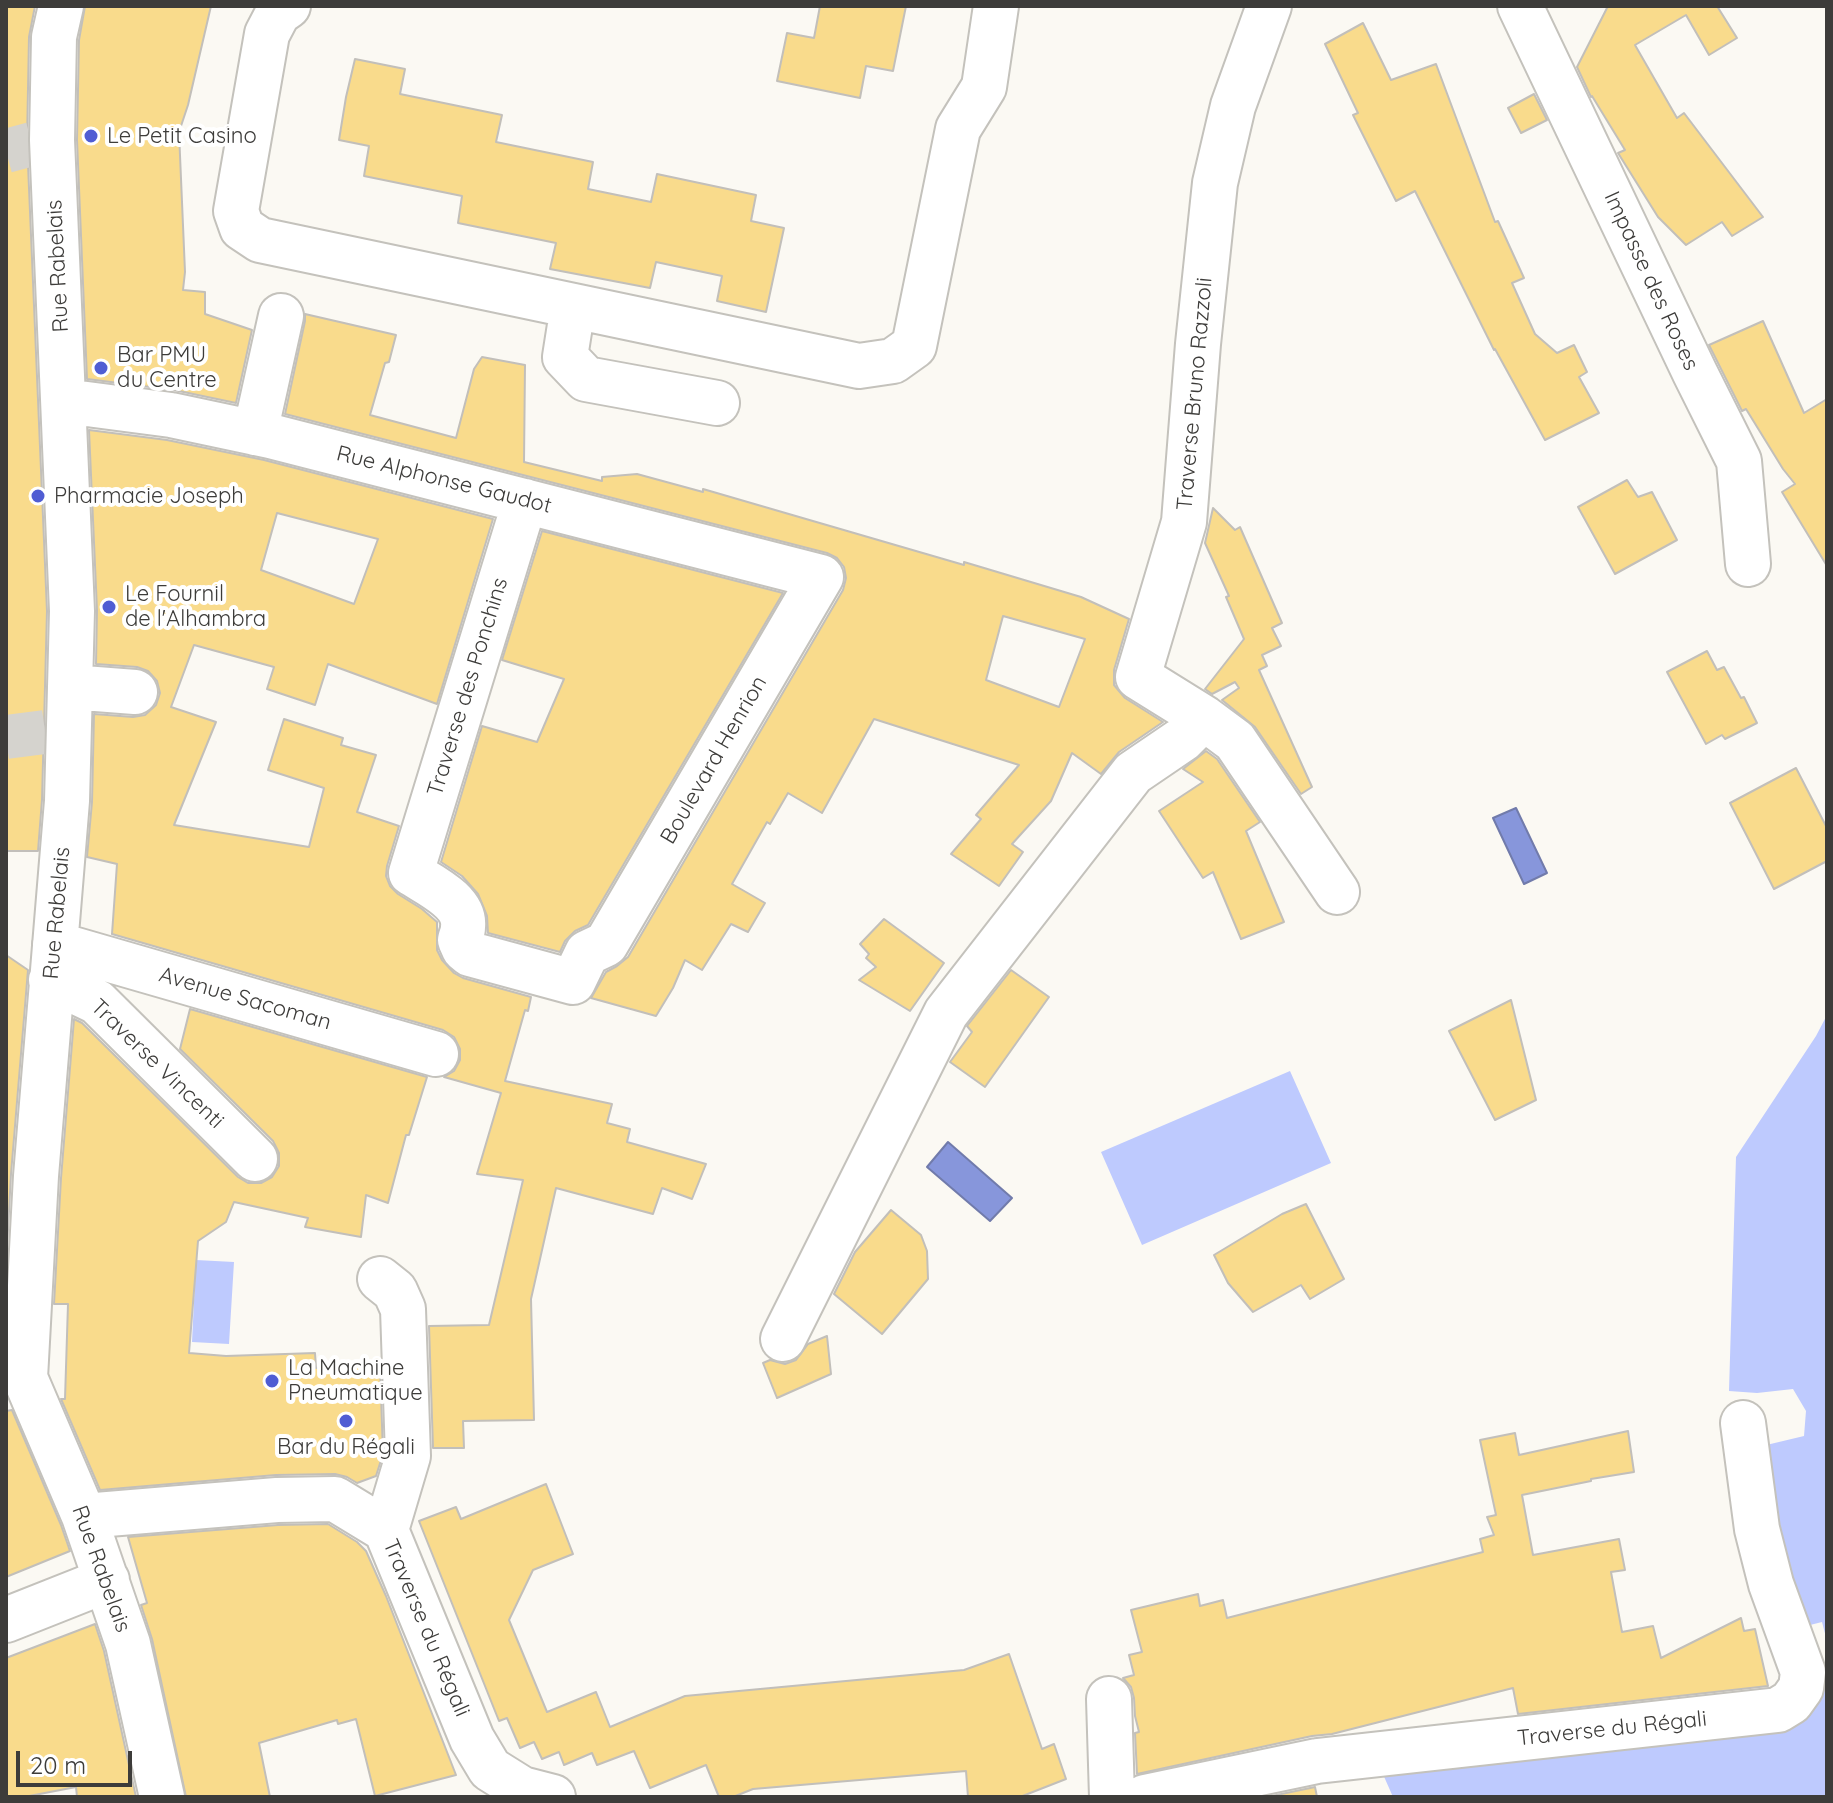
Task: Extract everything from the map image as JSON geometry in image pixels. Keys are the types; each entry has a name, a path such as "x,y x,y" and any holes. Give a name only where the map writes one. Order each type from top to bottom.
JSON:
{"street":[{"name":"Rue Rabelais","path":"61,6 54,37 42,142 64,401 72,611 61,715 67,801 16,1378 84,1516 107,1580 128,1644 162,1797"},
{"path":"288,6 278,13 267,34 236,211 242,228 260,240 859,366 893,361 914,346 958,129 984,87 996,6"},
{"name":"Traverse Bruno Razzoli","path":"1204,718 1138,677 1184,522 1215,183 1233,106 1242,35 1241,6"},
{"name":"Traverse Bruno Razzoli","path":"1233,106 1269,6"},
{"name":"Impasse des Roses","path":"1520,6 1739,461 1748,564"},
{"path":"573,306 565,357 586,379 717,403"},
{"path":"255,433 281,316"},
{"name":"Rue Alphonse Gaudot","path":"64,401 171,415 255,433 821,577"},
{"name":"Traverse des Ponchins","path":"411,873 525,501"},
{"name":"Boulevard Henrion","path":"411,873 444,894 460,910 464,925 460,940 470,954 573,982 587,953 606,944 821,577"},
{"path":"61,715 135,692"},
{"path":"783,1339 946,1013 1133,773 1183,739 1204,718 1235,741 1337,892"},
{"name":"Avenue Sacoman","path":"53,962 436,1054"},
{"name":"Traverse Vincenti","path":"53,962 255,1159"},
{"path":"380,1279 395,1291 403,1309 408,1456 386,1530"},
{"name":"Traverse du Régali","path":"1145,1797 1317,1761 1778,1710 1791,1702 1801,1688 1803,1672 1771,1584 1757,1529 1743,1423"},
{"name":"Traverse du Régali","path":"84,1516 277,1500 335,1499 386,1530 472,1739 490,1769 522,1789 553,1797"},
{"path":"6,1620 107,1580"},
{"path":"1109,1699 1112,1797"}],"shaded area":[{"path":"1516,808 1547,873 1524,884 1493,818"},
{"path":"1827,1015 1827,1641 1822,1622 1798,1628 1758,1447 1804,1436 1806,1411 1793,1389 1757,1393 1729,1391 1736,1157"},
{"path":"1290,1071 1331,1163 1142,1245 1101,1152"},
{"path":"948,1142 1012,1198 990,1221 927,1167"},
{"path":"196,1260 234,1262 229,1344 192,1342"},
{"path":"1827,1665 1827,1797 1393,1797 1382,1772 1789,1718"}],"building":[{"path":"6,6 35,6 29,37 27,141 47,611 38,851 6,851"},
{"path":"85,6 211,6 179,132 185,272 183,290 205,292 205,314 252,330 236,403 174,390 87,379 77,140 79,40"},
{"path":"820,6 906,6 893,71 866,66 860,98 777,81 787,33 814,38"},
{"path":"1608,6 1717,6 1737,38 1709,55 1686,15 1635,45 1677,118 1684,113 1763,217 1732,236 1722,222 1686,245 1658,217 1618,153 1625,150 1591,97 1577,67"},
{"path":"1363,23 1391,80 1436,64 1495,222 1498,221 1524,278 1512,283 1535,334 1557,353 1574,345 1587,372 1579,377 1599,413 1545,440 1494,350 1415,191 1396,201 1353,115 1358,113 1325,44"},
{"path":"355,59 405,69 400,94 502,115 496,142 593,162 588,189 651,202 657,174 756,195 751,221 784,228 766,312 717,301 722,276 656,262 650,288 550,269 556,243 458,223 462,196 364,176 369,146 339,140"},
{"path":"1534,94 1547,120 1521,133 1508,108"},
{"path":"305,314 396,335 370,415 456,438 474,369 482,357 525,365 524,462 602,481 602,477 637,474 703,492 703,489 1081,597 1129,619 1114,670 1114,685 1125,698 1163,722 1119,752 1101,774 1072,753 1051,801 1012,844 1023,852 999,886 951,854 981,819 976,815 1019,765 874,719 822,813 788,793 770,824 767,822 732,884 765,903 748,932 731,924 702,970 685,960 656,1016 591,998 606,972 628,957 843,590 846,578 844,567 837,558 827,553 285,414","holes":["1003,616 1085,639 1059,707 986,680"]},
{"path":"1763,321 1804,413 1827,399 1827,566 1782,492 1795,484 1746,409 1742,411 1709,345"},
{"path":"89,430 167,440 264,460 493,519 437,704 328,664 315,705 267,689 274,667 194,645 171,707 216,722 174,825 309,847 324,788 268,770 284,719 343,738 341,745 376,755 357,812 399,826 387,866 386,876 390,886 437,922 437,950 454,973 531,997 505,1081 612,1104 607,1123 630,1129 627,1142 706,1164 692,1199 662,1188 653,1214 556,1188 531,1299 534,1420 463,1421 464,1448 433,1448 429,1326 489,1325 523,1180 477,1174 501,1093 444,1077 454,1071 460,1060 460,1049 454,1037 443,1030 112,934 117,864 87,857 94,714 145,715 156,705 160,693 157,681 148,671 137,667 96,664 97,610","holes":["277,513 378,539 354,604 261,570"]},
{"path":"1627,480 1638,497 1652,492 1677,540 1615,574 1578,507"},
{"path":"1213,508 1235,530 1240,527 1282,623 1272,628 1281,646 1262,655 1267,666 1259,670 1312,787 1301,794 1255,727 1222,700 1239,688 1235,682 1212,694 1205,689 1244,639 1205,543"},
{"path":"542,531 783,593 588,925 575,931 560,952 488,933 487,916 478,894 462,876 441,862 482,726 537,742 564,679 502,660"},
{"path":"1707,651 1717,670 1724,667 1757,723 1725,739 1722,735 1706,744 1667,672"},
{"path":"1206,751 1217,759 1260,822 1246,831 1284,922 1241,939 1213,872 1203,878 1159,811 1203,782 1183,769"},
{"path":"1796,768 1827,828 1827,861 1774,889 1730,803"},
{"path":"884,919 944,963 910,1011 859,980 876,967 866,958 869,954 860,944"},
{"path":"6,955 28,970 6,1267"},
{"path":"1011,970 1049,997 985,1087 950,1062 972,1032 967,1026"},
{"path":"1511,1000 1536,1100 1495,1120 1449,1031"},
{"path":"190,1009 427,1077 409,1135 406,1135 388,1203 366,1195 361,1237 305,1227 308,1218 234,1202 226,1222 198,1241 189,1353 226,1356 315,1353 316,1368 380,1366 383,1454 376,1476 357,1483 335,1474 276,1475 100,1490 61,1399 65,1399 68,1304 54,1304 74,1019 82,1023 238,1177 248,1183 261,1183 272,1177 279,1166 279,1153 273,1141 180,1049"},
{"path":"1306,1204 1344,1279 1310,1299 1301,1285 1253,1312 1228,1283 1214,1255 1282,1214"},
{"path":"891,1210 921,1235 927,1251 928,1279 882,1334 834,1294 855,1252"},
{"path":"827,1336 831,1374 777,1398 763,1363 770,1360 785,1364 796,1360 808,1344"},
{"path":"12,1410 70,1551 6,1577 6,1411"},
{"path":"1628,1431 1634,1472 1522,1495 1533,1555 1619,1539 1625,1570 1611,1572 1622,1632 1653,1626 1661,1658 1741,1618 1744,1631 1755,1629 1768,1686 1518,1714 1513,1688 1332,1734 1137,1774 1135,1733 1139,1732 1131,1687 1123,1678 1134,1675 1129,1655 1142,1652 1131,1610 1198,1594 1200,1606 1223,1600 1227,1618 1483,1552 1480,1539 1494,1535 1487,1517 1496,1515 1480,1440 1515,1433 1519,1455"},
{"path":"546,1484 573,1554 533,1570 509,1620 547,1712 596,1692 610,1727 685,1696 964,1670 1009,1654 1042,1749 1054,1744 1066,1779 1020,1797 968,1797 966,1771 753,1789 733,1797 719,1797 706,1765 650,1788 634,1751 597,1765 592,1753 564,1765 559,1752 542,1759 534,1742 520,1748 507,1718 499,1721 419,1521 456,1507 461,1519"},
{"path":"328,1524 366,1551 456,1775 375,1796 356,1719 338,1724 337,1720 259,1743 270,1797 186,1797 152,1639 141,1605 147,1603 128,1537"},
{"path":"95,1624 104,1651 136,1797 77,1797 76,1787 24,1797 6,1797 6,1658"},
{"path":"1315,1787 1317,1797 1267,1797"}],"tunnel":[{"path":"6,151 32,144"},
{"path":"6,737 45,732"}],"place":[{"name":"Le Petit Casino","path":"91,136"},
{"name":"Bar PMU du Centre","path":"101,368"},
{"name":"Pharmacie Joseph","path":"38,496"},
{"name":"Le Fournil de l'Alhambra","path":"109,607"},
{"name":"La Machine Pneumatique","path":"272,1381"},
{"name":"Bar du Régali","path":"346,1421"}]}
